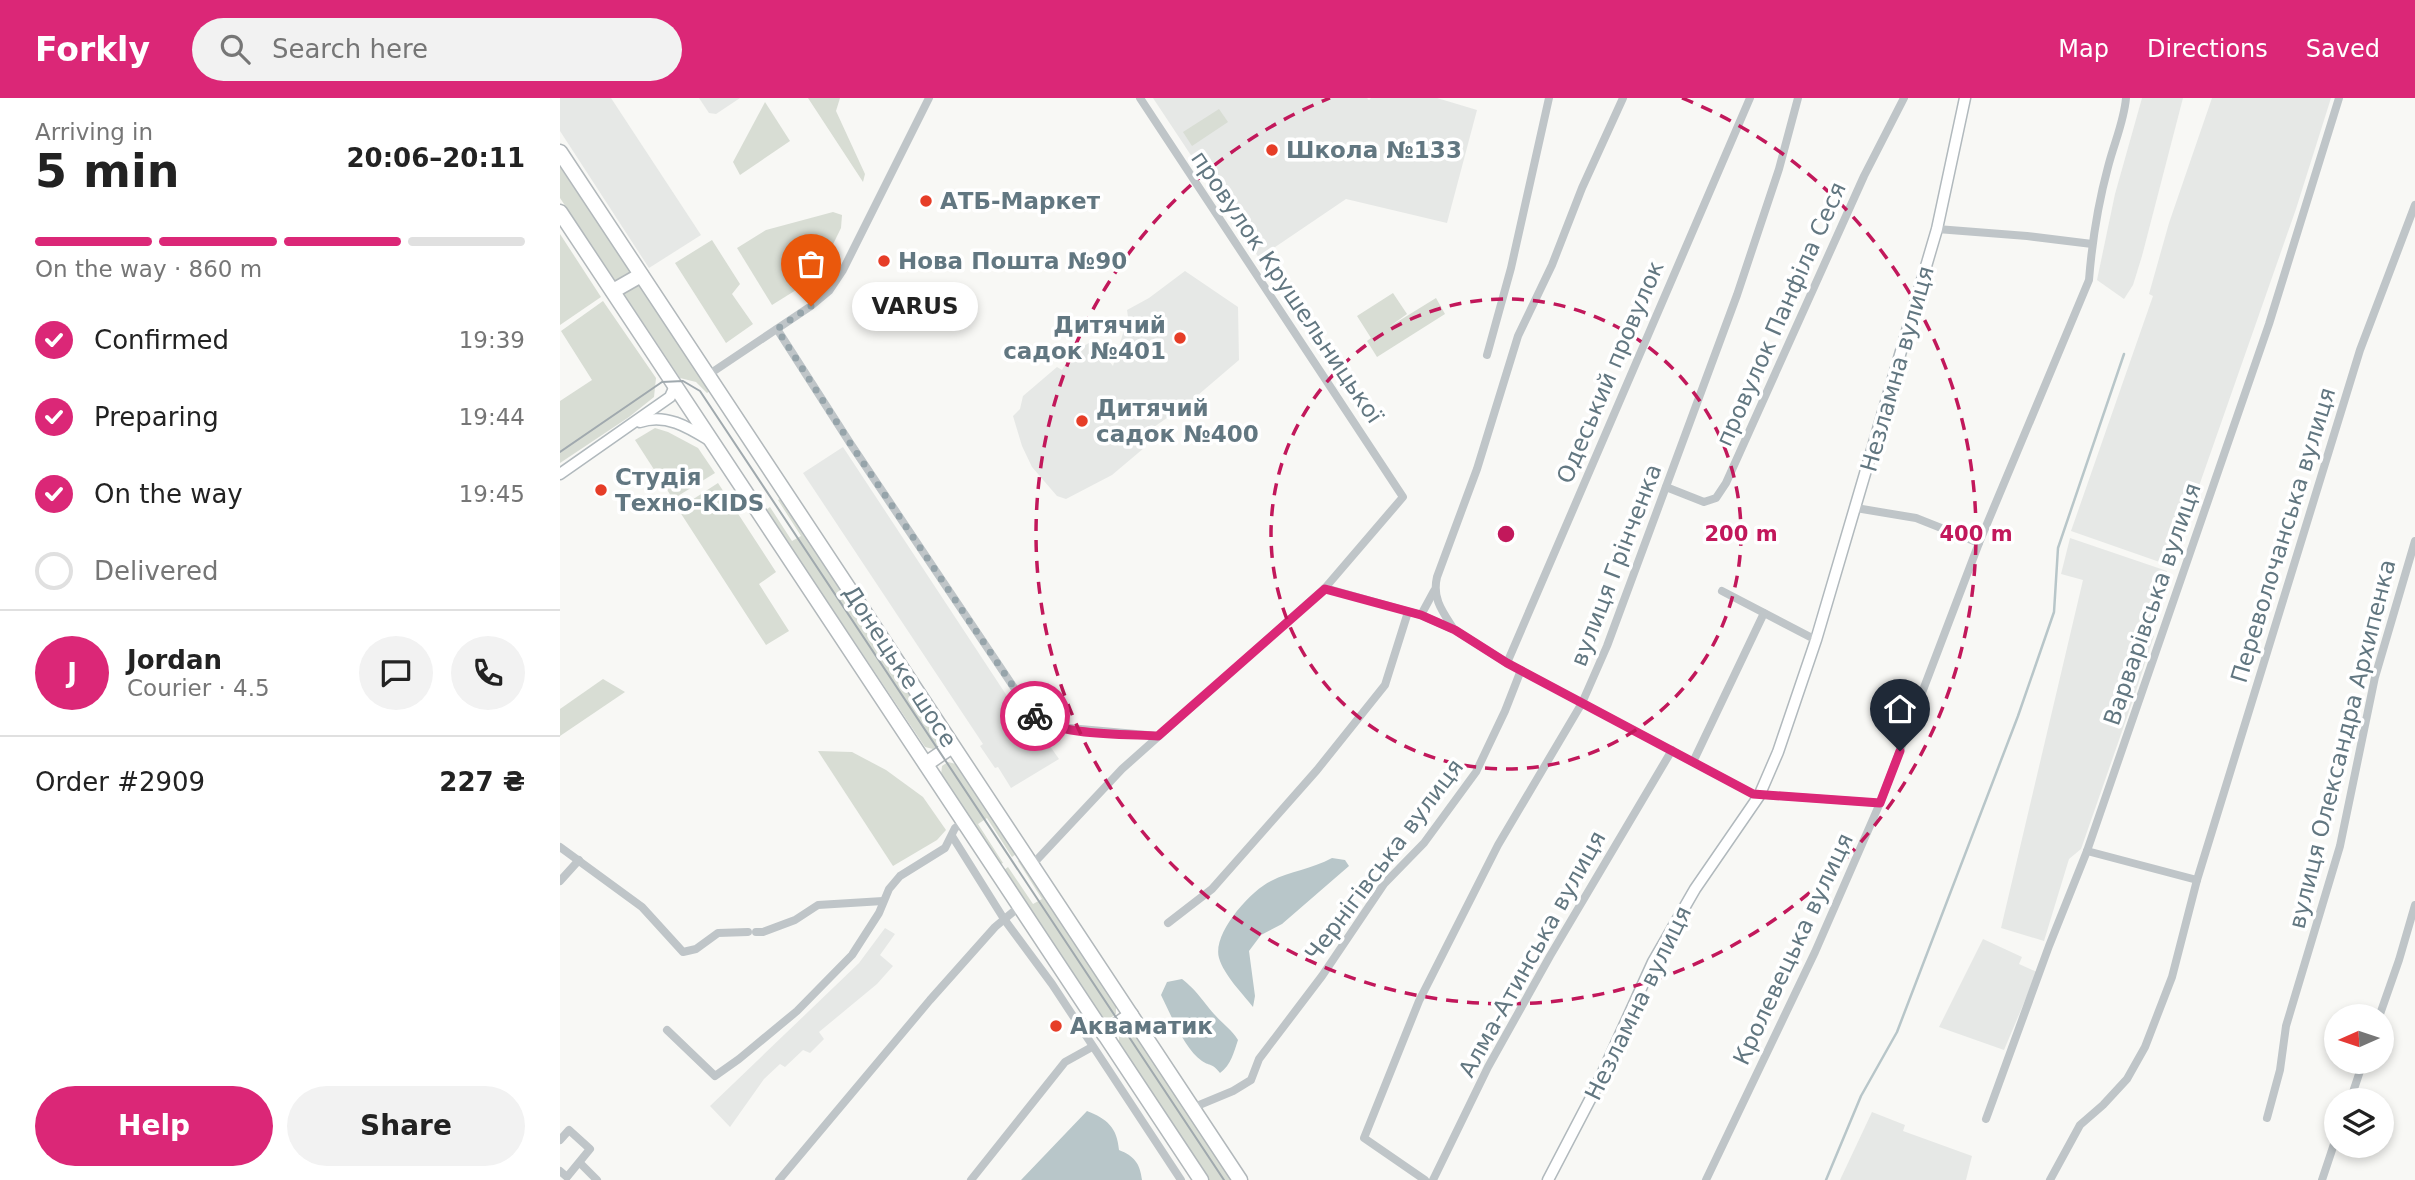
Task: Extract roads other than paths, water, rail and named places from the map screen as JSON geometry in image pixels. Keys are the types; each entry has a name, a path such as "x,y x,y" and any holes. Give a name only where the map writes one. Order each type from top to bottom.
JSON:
{"highway":[{"name":"Донецьке шосе","path":"560,152 1240,1180"},
{"name":"Донецьке шосе","path":"560,212 1201,1180"},
{"path":"613,291 640,275"},
{"path":"926,764 953,746"},
{"path":"1104,1034 1131,1015"}],"street":[{"path":"708,375 829,291 843,270 929,98"},
{"name":"провулок Крушельницької","path":"1140,98 1403,497 1325,589"},
{"path":"1487,355 1511,268 1549,98"},
{"path":"1421,615 1434,591 1477,469 1518,337 1623,98"},
{"name":"Одеський провулок","path":"1507,663 1750,98"},
{"name":"вулиця Грінченка","path":"1425,1180 1364,1138 1419,1001 1498,845 1582,704 1607,646 1741,282 1779,170 1798,98"},
{"name":"провулок Панфіла Сеся","path":"1667,487 1704,502 1716,498 1726,483 1864,176 1904,98"},
{"name":"Незламна вулиця","path":"1548,1180 1595,1090 1653,962 1695,888 1759,796 1778,752 1856,509 1937,229 1965,98"},
{"name":"Кролевецька вулиця","path":"1706,1180 1815,952 1880,803 1979,543 2089,280 2092,244 2108,167 2124,116 2126,98"},
{"name":"Варварівська вулиця","path":"1986,1119 2087,851 2269,324 2339,98"},
{"name":"Переволочанська вулиця","path":"2050,1180 2080,1125 2127,1079 2144,1047 2172,977 2197,880 2360,350 2415,205"},
{"path":"1937,229 2092,244"},
{"path":"777,329 1027,707 1041,721 1058,727 1158,736"},
{"path":"560,474 670,397 675,386"},
{"path":"631,426 653,418 667,419 710,441"},
{"path":"1856,509 1916,518 1979,543"},
{"name":"вулиця Олександра Архипенка","path":"2267,1118 2280,1070 2286,1026 2340,846 2375,677 2415,541"},
{"path":"1032,865 1122,769 1325,589 1421,615 1455,630 1507,663 1582,704 1759,796 1880,803"},
{"path":"1434,591 1438,603 1455,630"},
{"path":"1722,591 1816,640"},
{"path":"1168,923 1212,889 1317,770 1385,685 1408,612"},
{"path":"1693,762 1764,613"},
{"name":"Чернігівська вулиця","path":"1192,1108 1233,1091 1251,1080 1259,1059 1322,976 1384,884 1424,843 1476,772 1506,711 1521,670"},
{"name":"Алма-Атинська вулиця","path":"1433,1180 1489,1067 1550,956 1672,750"},
{"path":"667,1030 715,1076 797,1011 834,974 852,955 879,914 889,889 900,876 945,848 955,828 964,822"},
{"path":"952,836 1004,919 1052,984 1181,1180"},
{"path":"560,847 642,906 683,952 696,949 718,933 763,932 795,920 818,905 883,901"},
{"path":"2087,851 2197,880"},
{"path":"560,881 579,860"},
{"path":"2383,1004 2415,905"},
{"path":"779,1180 886,1051 1004,919 1020,906"},
{"path":"971,1180 1065,1062 1092,1046"},
{"path":"560,1140 569,1130 590,1149 567,1177 560,1171"},
{"path":"1172,1167 1186,1157"},
{"path":"2322,1180 2330,1158"},
{"path":"580,1163 597,1180"}],"waterway":[{"path":"1826,1180 1861,1096 1897,1032 2018,716 2054,612 2058,548 2124,354"}],"tram line":[{"path":"560,452 662,382 683,381 700,391 1224,1180"}],"place":[{"name":"Школа №133","path":"1272,150"},
{"name":"АТБ-Маркет","path":"926,201"},
{"name":"Нова Пошта №90","path":"884,261"},
{"name":"VARUS","path":"811,306"},
{"name":"Дитячий садок №401","path":"1180,338"},
{"name":"Дитячий садок №400","path":"1082,421"},
{"name":"Студія Техно-KIDS","path":"601,490"},
{"name":"Акваматик","path":"1056,1026"}]}
